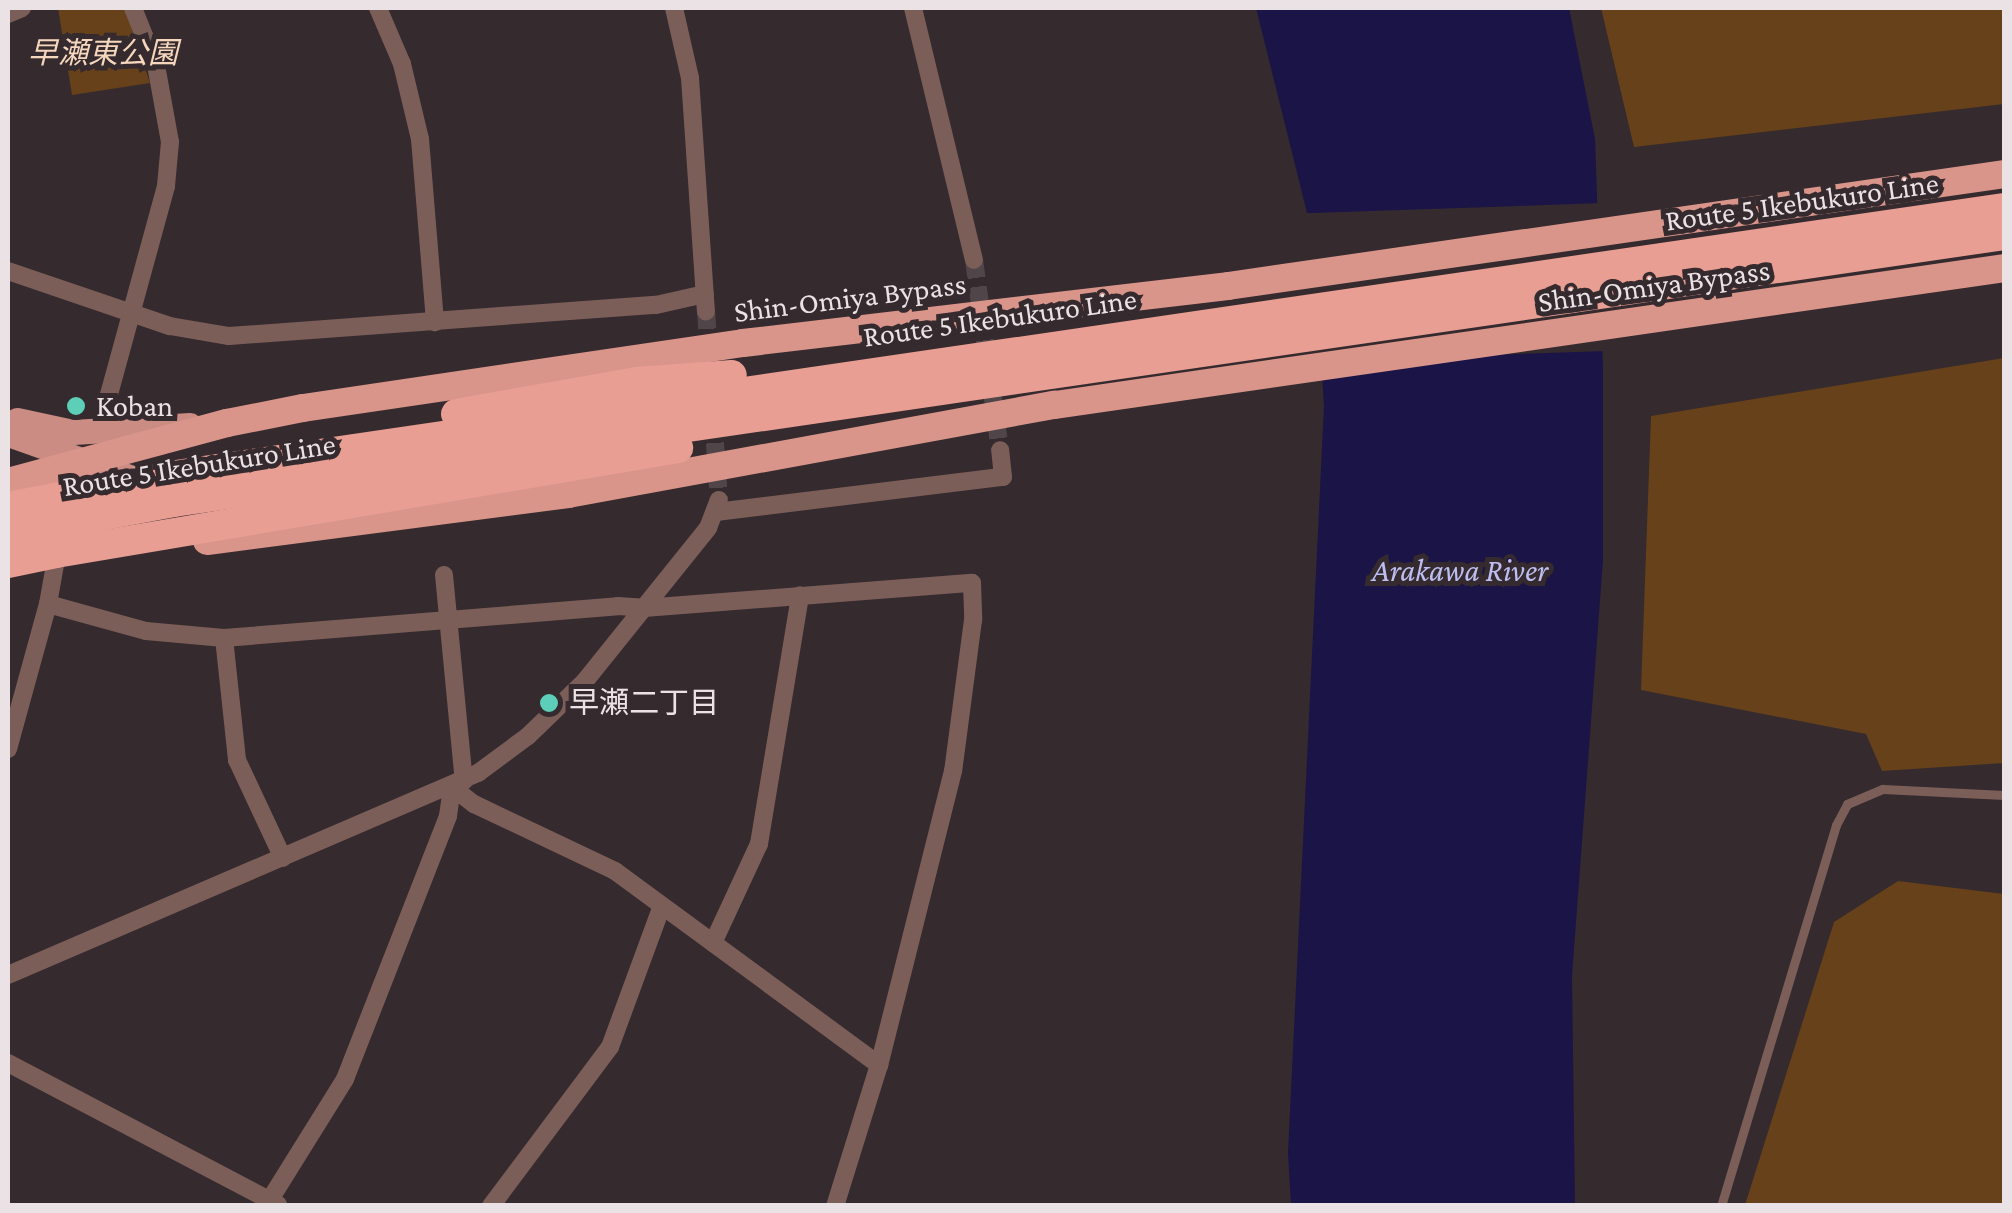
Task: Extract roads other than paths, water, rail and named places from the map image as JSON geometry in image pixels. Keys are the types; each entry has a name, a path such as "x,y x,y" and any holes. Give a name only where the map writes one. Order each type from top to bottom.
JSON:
{"highway":[{"name":"Shin-Omiya Bypass","path":"17,488 83,462 227,423 744,343 1107,300 2004,174"},
{"name":"Route 5 Ikebukuro Line","path":"8,533 174,502 972,372 2004,208"},
{"name":"Route 5 Ikebukuro Line","path":"8,507 169,476 2004,235"},
{"name":"Shin-Omiya Bypass","path":"56,556 568,494 1055,405 2004,268"},
{"path":"17,488 637,382 972,372"},
{"path":"8,565 653,453 972,372"}],"main road":[{"path":"8,417 59,432 227,423"},
{"path":"8,434 177,492 393,518"}],"street":[{"path":"8,14 22,8"},
{"path":"98,431 166,186 170,142 156,65 133,8"},
{"path":"378,8 402,64 420,139 435,322"},
{"path":"8,271 131,313 229,336 706,302 690,78 674,8"},
{"path":"912,8 974,260"},
{"path":"8,975 458,784 509,752 558,710 644,608 717,506 1003,477 1000,450"},
{"path":"8,749 48,604 56,556"},
{"path":"8,1063 271,1204 344,1079 458,784 444,575"},
{"path":"48,604 146,631 224,638 618,606 644,608 972,583 973,620 953,771 880,1065 835,1206"},
{"path":"713,943 759,844 800,596"},
{"path":"224,638 237,760 283,858"},
{"path":"458,784 474,804 615,871 880,1065"},
{"path":"491,1206 610,1047 662,906"}],"lane":[{"path":"1721,1206 1836,825 1847,804 1883,789 2004,794"}],"water":[{"name":"Arakawa River","path":"1256,8 1569,8 1595,139 1603,369 1603,560 1572,976 1575,1205 1291,1205 1288,1153 1324,406 1313,237"}],"tunnel":[{"path":"974,260 1000,450"},
{"path":"706,311 709,355"},
{"path":"713,416 719,500"}],"place":[{"name":"Koban","path":"76,406"},
{"name":"早瀬二丁目","path":"549,703"}],"park label":[{"name":"早瀬東公園","path":"103,53"}]}
